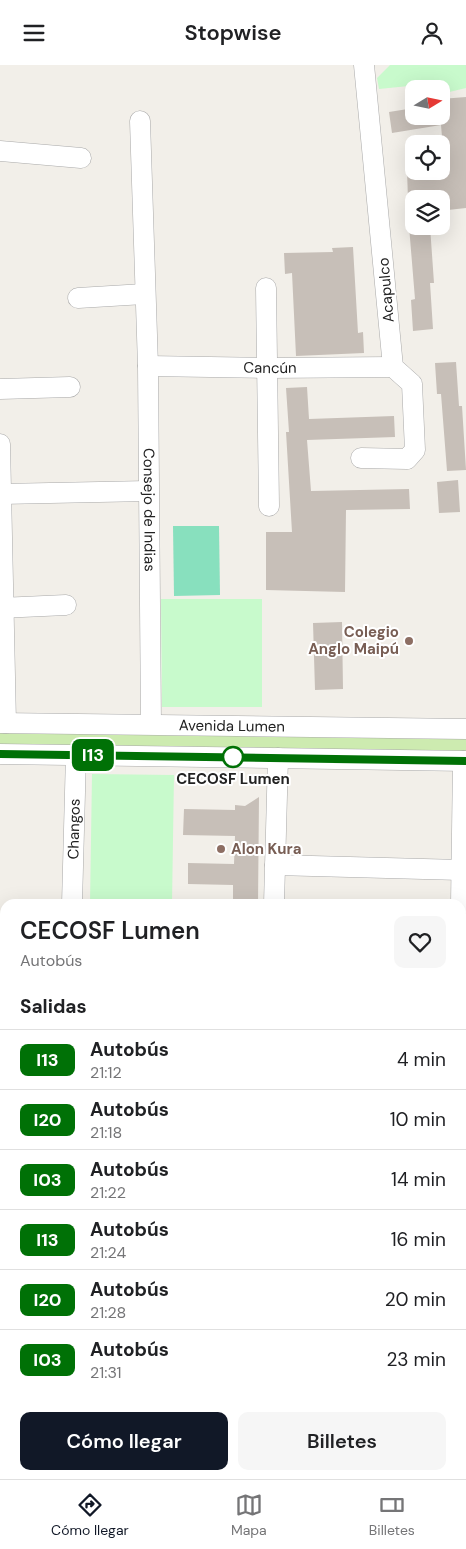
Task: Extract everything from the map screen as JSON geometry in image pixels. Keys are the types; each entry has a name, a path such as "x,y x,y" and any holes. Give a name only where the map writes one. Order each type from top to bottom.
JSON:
{"street":[{"name":"Acapulco","path":"364,65 394,367"},
{"name":"Consejo de Indias","path":"140,121 144,294 148,366 151,724"},
{"path":"0,151 82,158"},
{"path":"266,288 269,506"},
{"path":"78,297 144,294"},
{"name":"Cancún","path":"148,366 267,368 394,367"},
{"path":"361,458 407,459 415,450 412,384 394,367"},
{"path":"0,389 70,387"},
{"path":"0,444 3,723"},
{"path":"1,505 148,491"},
{"path":"2,609 66,605"},
{"name":"Avenida Lumen","path":"3,723 466,729"},
{"name":"Avenida Lumen","path":"0,754 464,761"},
{"name":"Changos","path":"72,899 76,755"},
{"path":"274,899 278,758"},
{"path":"461,899 464,761"},
{"path":"275,865 461,870"}],"green space":[{"path":"390,65 466,65 466,88 450,92 450,80 405,80 405,86 379,89 377,78"},
{"path":"173,526 219,526 220,595 174,596"},
{"path":"161,599 262,599 262,707 162,707"},
{"path":"0,733 466,739 466,753 0,746"},
{"path":"92,774 174,775 172,899 90,899"}],"building":[{"path":"466,97 466,208 450,210 450,190 408,190 407,180 450,180 450,135 442,135 441,125 450,125 450,98"},
{"path":"405,109 405,125 441,125 392,133 389,112"},
{"path":"410,235 431,235 434,283 430,283 433,329 413,331 411,300 415,299"},
{"path":"353,247 358,333 363,332 364,353 296,356 292,273 285,274 284,253 333,252 332,248"},
{"path":"456,362 459,406 462,406 466,470 447,471 441,394 437,394 435,363"},
{"path":"307,387 309,419 394,416 395,437 307,440 311,491 409,489 410,509 346,510 345,592 266,590 266,532 292,532 286,432 289,432 286,388"},
{"path":"458,480 460,512 439,513 437,482"},
{"path":"342,622 343,689 315,690 313,623"},
{"path":"259,797 258,899 233,899 233,885 188,884 188,863 234,864 235,836 183,835 184,809 235,810 235,805 245,806"}],"bus line":[{"name":"I13","path":"0,754 466,761"}],"place":[{"name":"Colegio Anglo Maipú","path":"409,641"},
{"name":"CECOSF Lumen","path":"233,757"},
{"name":"Alon Kura","path":"221,849"}]}
